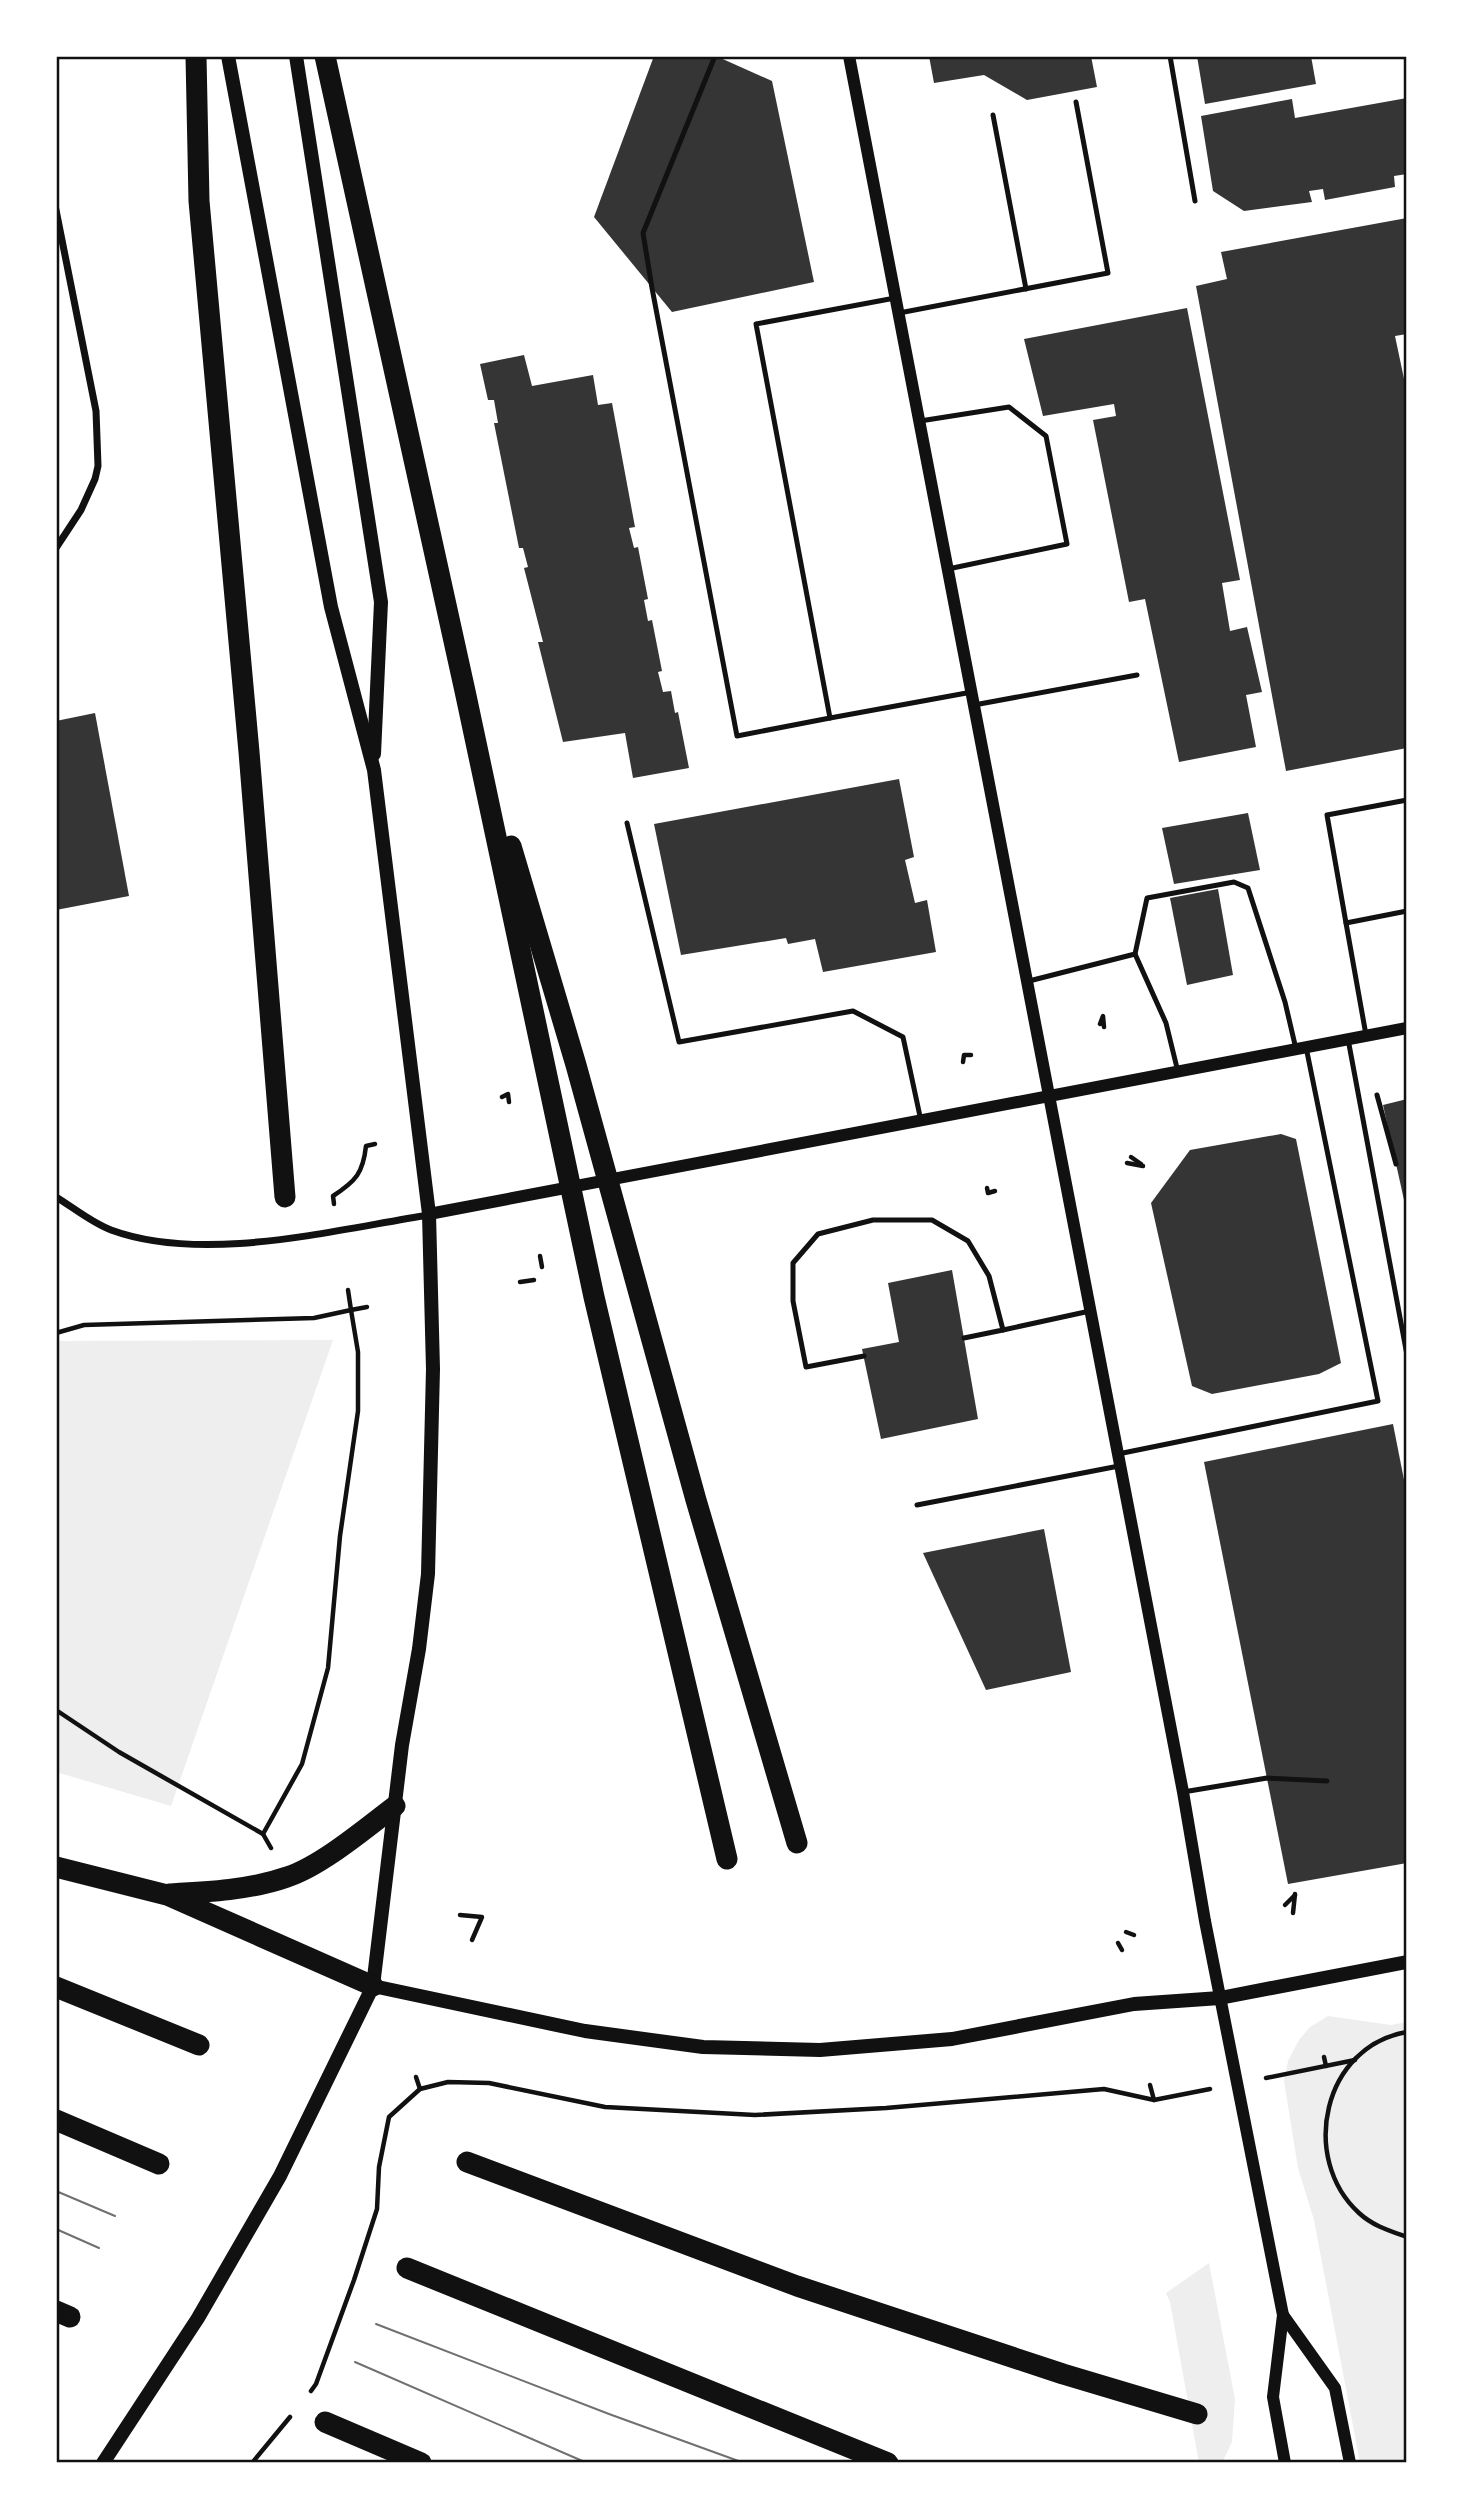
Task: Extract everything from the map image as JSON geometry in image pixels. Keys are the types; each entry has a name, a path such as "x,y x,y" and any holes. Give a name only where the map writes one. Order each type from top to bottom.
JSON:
{"highway":[{"path":"196,56 199,201 249,752 285,1197"},
{"path":"328,61 594,1297 727,1859"},
{"path":"465,691 576,1065 695,1500 797,1843"},
{"path":"167,1895 232,1890 288,1877 327,1855 395,1806"},
{"path":"56,1867 167,1895 373,1986"},
{"path":"56,1987 199,2045"},
{"path":"56,2120 159,2164"},
{"path":"467,2162 797,2286 1063,2374 1197,2414"},
{"path":"407,2269 888,2463"},
{"path":"325,2422 421,2463"}],"main road":[{"path":"103,2463 198,2318 273,2188 373,1986 428,1574 433,1369 429,1214 374,770 331,607 228,56"},
{"path":"296,56 381,602 374,770"},
{"path":"373,1986 598,2033 703,2047 820,2050 952,2039 1134,2004 1220,1998 1407,1962"}],"street":[{"path":"849,56 1283,2315 1273,2397 1285,2463"},
{"path":"56,210 96,411 98,466 81,510 56,548"},
{"path":"56,1197 110,1229 166,1244 222,1245 307,1234 534,1196 1407,1028"},
{"path":"1283,2315 1335,2388 1350,2463"}],"lane":[{"path":"715,56 643,233 737,736 830,718 1137,675"},
{"path":"1170,56 1195,201"},
{"path":"899,313 1108,273 1076,102"},
{"path":"993,116 1026,289"},
{"path":"830,718 757,324 896,297"},
{"path":"920,421 1009,407 1046,436 1067,544 948,569"},
{"path":"1366,1035 1327,815 1407,800"},
{"path":"627,823 679,1042 853,1011 903,1037 921,1121"},
{"path":"917,1505 1378,1401 1301,1048 1248,888 1234,882 1147,898 1135,954 1166,1023 1178,1072"},
{"path":"1346,923 1407,911"},
{"path":"1027,981 1135,954"},
{"path":"1348,1039 1407,1355"},
{"path":"1377,1095 1396,1164"},
{"path":"864,1356 806,1367 793,1301 793,1264 817,1234 873,1220 932,1220 968,1241 989,1276 1003,1330"},
{"path":"964,1338 1090,1311"},
{"path":"1182,1792 1267,1778 1327,1781"}],"path":[{"path":"963,1062 964,1055 971,1055"},
{"path":"502,1097 508,1094 509,1102"},
{"path":"335,1205 333,1196 350,1185 364,1166 366,1146 375,1144"},
{"path":"1127,1163 1143,1166 1131,1157"},
{"path":"987,1188 988,1193 995,1191"},
{"path":"540,1256 542,1267"},
{"path":"520,1282 534,1280"},
{"path":"263,1834 302,1764 328,1668 340,1536 358,1411 358,1352 348,1290"},
{"path":"56,1333 84,1325 314,1318 367,1307"},
{"path":"56,1710 119,1752 263,1834 273,1851"},
{"path":"1285,1905 1295,1894 1293,1913"},
{"path":"460,1915 482,1917 472,1940"},
{"path":"1126,1932 1134,1935"},
{"path":"1118,1943 1122,1950"},
{"path":"1407,2032 1375,2044 1355,2060 1338,2083 1327,2109 1324,2138 1329,2166 1341,2192 1360,2214 1384,2230 1407,2237"},
{"path":"1324,2057 1326,2066"},
{"path":"1318,2068 1355,2060"},
{"path":"416,2077 420,2089"},
{"path":"308,2395 321,2371 377,2209 379,2167 389,2117 420,2089 448,2082 489,2084 605,2107 755,2115 886,2108 1104,2089 1154,2100 1169,2097"},
{"path":"1150,2085 1154,2100"},
{"path":"252,2463 290,2416"}],"shaded area":[{"path":"333,1340 171,1806 56,1772 56,1341"},
{"path":"1328,2016 1391,2025 1407,2022 1407,2463 1360,2463 1314,2220 1298,2168 1284,2081 1288,2061 1299,2040 1310,2027"},
{"path":"1209,2263 1235,2399 1232,2442 1222,2463 1199,2463 1170,2302 1166,2293"}],"building":[{"path":"654,56 716,56 772,81 814,282 672,312 594,217"},
{"path":"929,56 1091,56 1097,87 1027,100 984,75 934,83"},
{"path":"1197,56 1311,56 1316,84 1205,104"},
{"path":"1407,98 1407,174 1394,176 1395,187 1325,200 1323,189 1309,191 1312,202 1244,211 1213,191 1201,116 1292,99 1295,118"},
{"path":"1407,218 1407,334 1395,336 1407,393 1407,748 1286,771 1196,286 1227,279 1221,252"},
{"path":"1187,308 1240,580 1222,583 1230,631 1247,627 1262,692 1246,695 1256,747 1179,762 1145,599 1129,602 1093,420 1116,416 1114,404 1043,416 1024,339"},
{"path":"524,355 532,386 593,375 598,405 612,403 635,527 629,528 634,548 638,547 648,599 644,600 648,621 652,620 662,671 658,672 663,692 671,691 675,713 678,712 689,768 633,778 625,733 563,742 538,642 543,642 524,568 528,567 523,548 519,548 494,423 498,423 494,400 488,400 480,364"},
{"path":"95,713 129,896 56,910 56,721"},
{"path":"899,779 914,857 905,860 915,903 927,900 936,952 823,972 815,939 788,944 786,938 681,955 654,824"},
{"path":"1248,813 1260,870 1174,884 1162,828"},
{"path":"1218,889 1233,975 1187,985 1170,898"},
{"path":"1407,1099 1407,1209 1406,1209 1383,1105"},
{"path":"1281,1134 1296,1139 1341,1363 1319,1374 1212,1394 1192,1386 1151,1203 1190,1150"},
{"path":"952,1270 978,1419 881,1439 862,1349 899,1342 888,1283"},
{"path":"1393,1424 1407,1495 1407,1863 1288,1884 1204,1462"},
{"path":"1044,1529 1071,1672 986,1690 923,1553"}],"tram line":[{"path":"56,2191 115,2216"},
{"path":"56,2229 99,2248"},
{"path":"376,2324 744,2463"},
{"path":"355,2362 587,2463"}]}
